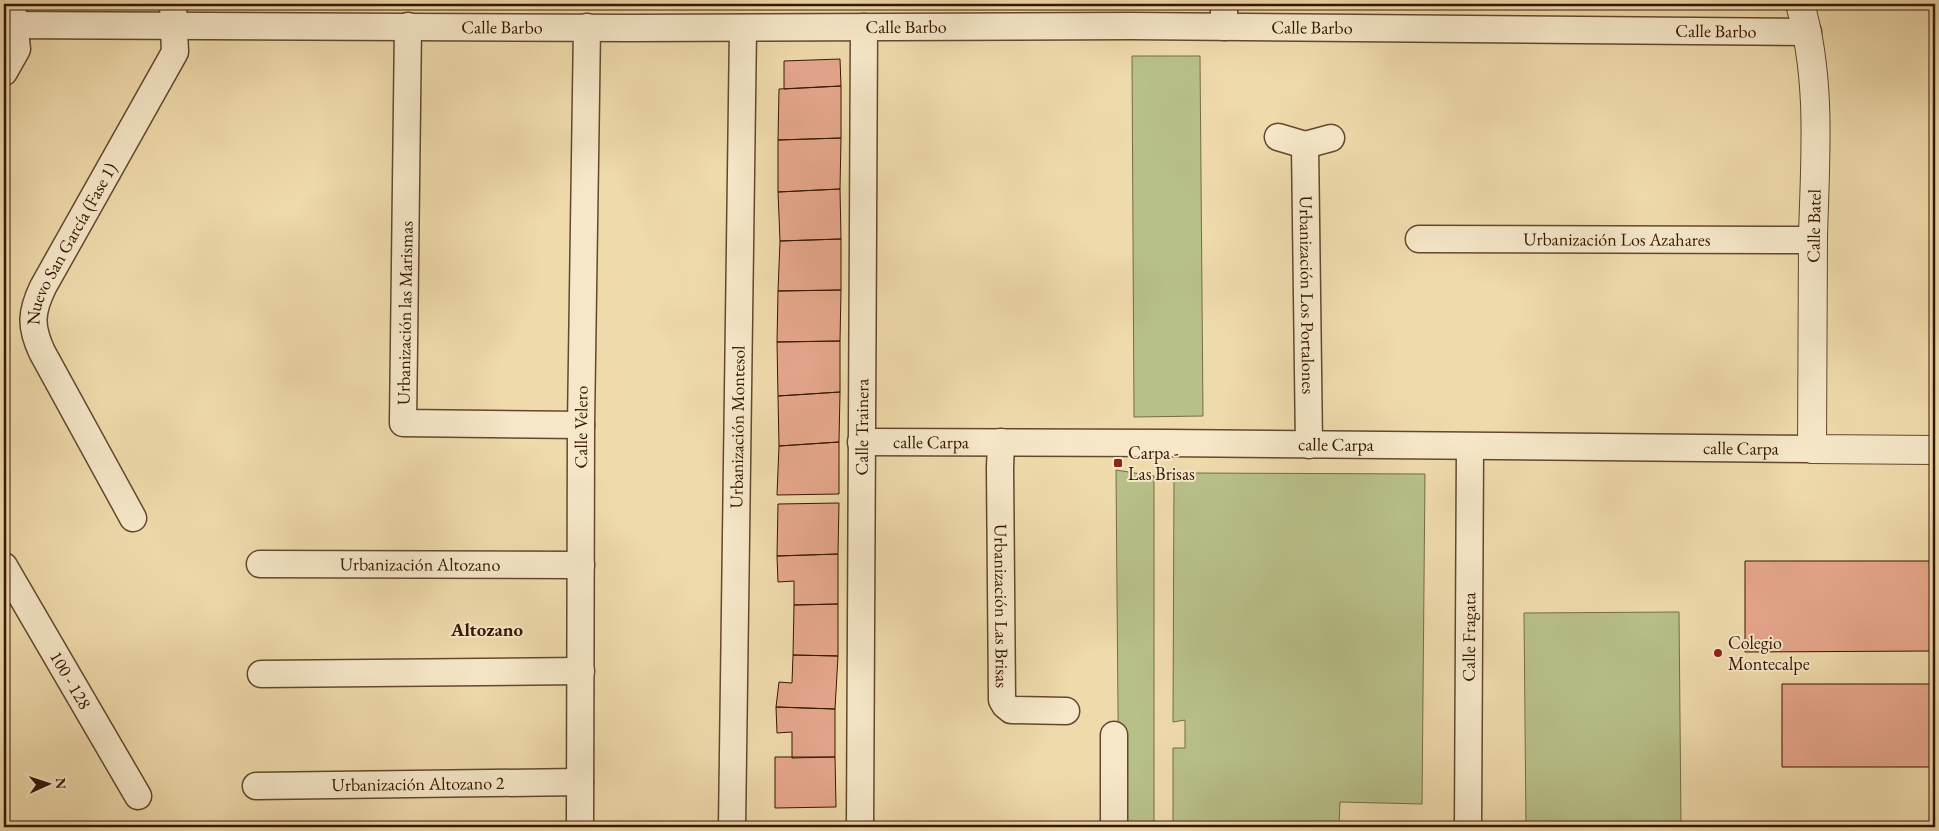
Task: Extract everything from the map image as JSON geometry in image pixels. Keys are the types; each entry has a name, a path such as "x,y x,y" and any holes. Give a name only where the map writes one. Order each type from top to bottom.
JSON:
{"street":[{"name":"Calle Batel","path":"1800,4 1808,32 1816,105 1812,450"},
{"name":"Calle Barbo","path":"10,18 173,14 408,26 743,28 864,26 1131,15 1808,32"},
{"name":"Nuevo San García (Fase 1)","path":"133,518 42,352 35,337 32,316 43,287 175,52 173,14"},
{"path":"4,72 17,50 10,18"},
{"name":"Urbanización las Marismas","path":"408,26 403,423 581,425"},
{"name":"Calle Trainera","path":"860,827 864,26"},
{"name":"Calle Velero","path":"580,827 581,425 586,28"},
{"name":"Urbanización Montesol","path":"732,827 743,28"},
{"path":"1278,137 1305,145 1331,138"},
{"name":"Urbanización Los Portalones","path":"1305,145 1309,445"},
{"name":"Urbanización Los Azahares","path":"1419,239 1813,240"},
{"name":"calle Carpa","path":"861,442 1812,450"},
{"name":"Urbanización Las Brisas","path":"1002,442 1000,468 1002,700 1012,710 1066,712"},
{"name":"Calle Fragata","path":"1468,827 1470,447"},
{"path":"1812,450 1935,450"},
{"name":"Urbanización Altozano","path":"260,564 581,565"},
{"name":"100 - 128","path":"4,566 138,796"},
{"path":"261,674 581,671"},
{"path":"1114,734 1114,827"},
{"name":"Urbanización Altozano 2","path":"256,786 580,782"}],"green space":[{"path":"1132,56 1200,56 1203,416 1134,417"},
{"path":"1116,470 1154,476 1154,827 1119,827"},
{"path":"1174,474 1425,474 1422,804 1340,802 1339,827 1173,827 1173,748 1185,748 1185,720 1173,722"},
{"path":"1679,612 1681,827 1526,827 1524,613"}],"building":[{"path":"840,59 841,86 784,89 784,61"},
{"path":"841,86 841,138 778,140 779,89"},
{"path":"841,138 840,189 778,192 778,140"},
{"path":"840,189 841,239 780,241 778,192"},
{"path":"841,239 841,290 778,291 780,241"},
{"path":"841,290 840,341 777,342 778,291"},
{"path":"840,341 840,392 778,396 777,342"},
{"path":"840,392 839,442 779,446 778,396"},
{"path":"839,442 839,494 777,495 779,446"},
{"path":"839,503 838,554 777,556 778,504"},
{"path":"838,554 838,604 794,605 794,581 778,582 777,556"},
{"path":"1745,561 1935,561 1935,651 1745,652"},
{"path":"838,604 838,656 793,655 794,605"},
{"path":"793,655 838,656 835,709 776,707 779,682 792,683"},
{"path":"1782,684 1935,684 1935,767 1782,767"},
{"path":"776,707 835,709 835,757 792,758 792,732 777,733"},
{"path":"775,757 835,757 836,807 775,808"}],"place":[{"name":"Carpa - Las Brisas","path":"1118,463"},
{"name":"Colegio Montecalpe","path":"1718,653"}],"district":[{"name":"Altozano","path":"487,629"}]}
